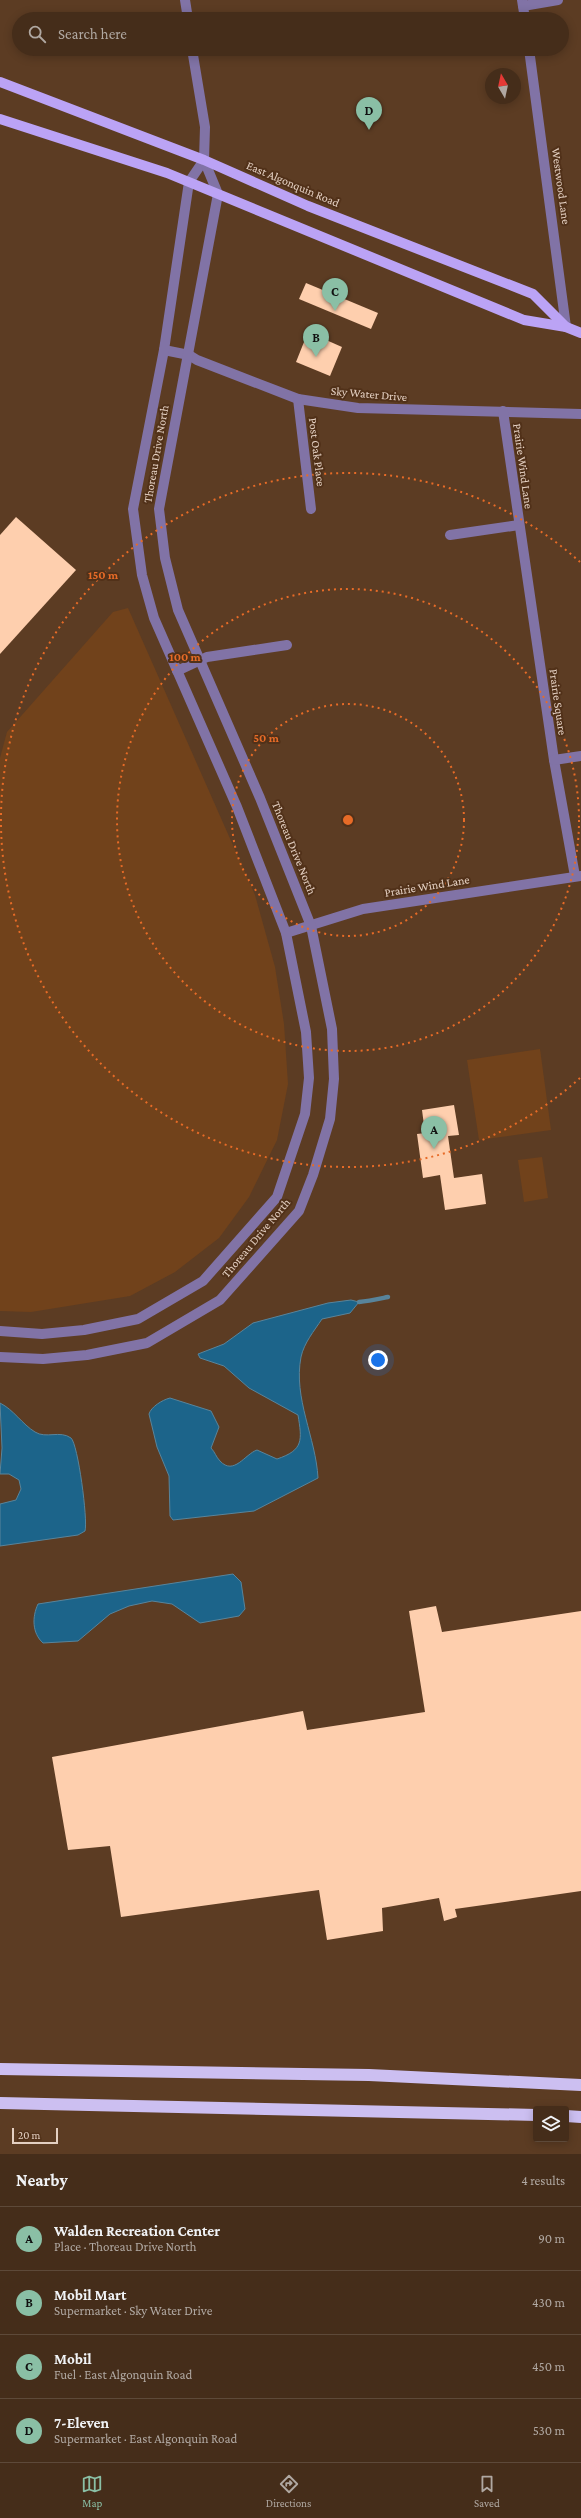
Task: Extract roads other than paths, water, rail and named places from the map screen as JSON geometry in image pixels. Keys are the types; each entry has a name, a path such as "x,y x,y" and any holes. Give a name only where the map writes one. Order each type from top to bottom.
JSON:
{"highway":[{"path":"0,2069 370,2075 581,2084"},
{"path":"0,2103 533,2115"},
{"path":"569,2116 581,2117"}],"main road":[{"name":"East Algonquin Road","path":"0,82 204,160 308,206 533,294 566,327"},
{"name":"East Algonquin Road","path":"0,120 189,182 524,320 566,327 581,333"}],"street":[{"path":"185,0 187,12"},
{"path":"523,3 558,0"},
{"path":"193,56 205,127 204,160 218,194"},
{"name":"Westwood Lane","path":"530,56 566,327"},
{"path":"189,182 204,160"},
{"name":"Thoreau Drive North","path":"0,1331 42,1334 91,1328 138,1319 203,1280 277,1197 305,1114 309,1078 306,1032 286,933 236,807 154,618 142,575 133,509 164,350 189,182"},
{"name":"Thoreau Drive North","path":"0,1357 43,1359 87,1355 147,1343 220,1300 299,1211 313,1175 330,1119 334,1079 332,1029 311,926 260,798 178,610 165,558 159,509 218,194"},
{"name":"Sky Water Drive","path":"164,350 189,355 197,360 298,398 358,408 431,412 503,411 581,414"},
{"name":"Post Oak Place","path":"298,398 311,509"},
{"name":"Prairie Wind Lane","path":"503,411 519,525"},
{"path":"450,535 519,525"},
{"name":"Prairie Square","path":"519,525 554,760 578,876"},
{"path":"177,671 207,657 287,645"},
{"path":"554,760 581,756"},
{"name":"Prairie Wind Lane","path":"286,933 363,909 578,876"}],"water":[{"path":"351,1300 359,1302 350,1313 322,1319 307,1342 301,1357 299,1372 302,1403 313,1448 318,1478 254,1511 173,1520 170,1516 169,1476 157,1447 149,1414 154,1406 170,1398 211,1411 219,1427 211,1448 225,1465 235,1465 257,1450 277,1459 286,1456 297,1448 299,1443 300,1431 298,1415 249,1388 224,1366 200,1358 198,1354 224,1344 253,1323 328,1303"},
{"path":"0,1403 10,1409 26,1425 39,1434 62,1435 71,1438 77,1454 82,1483 86,1524 85,1531 78,1535 0,1546 0,1504 16,1500 21,1489 19,1480 9,1474 0,1474 2,1448"},
{"path":"233,1574 241,1582 245,1609 239,1616 200,1623 172,1604 152,1601 129,1606 110,1614 78,1641 43,1643 39,1639 35,1630 34,1619 38,1604"}],"waterway":[{"path":"359,1302 388,1297"}],"place":[{"name":"7-Eleven","path":"369,130"},
{"name":"Mobil","path":"335,311"},
{"name":"Mobil Mart","path":"316,357"},
{"name":"Walden Recreation Center","path":"434,1149"}]}
